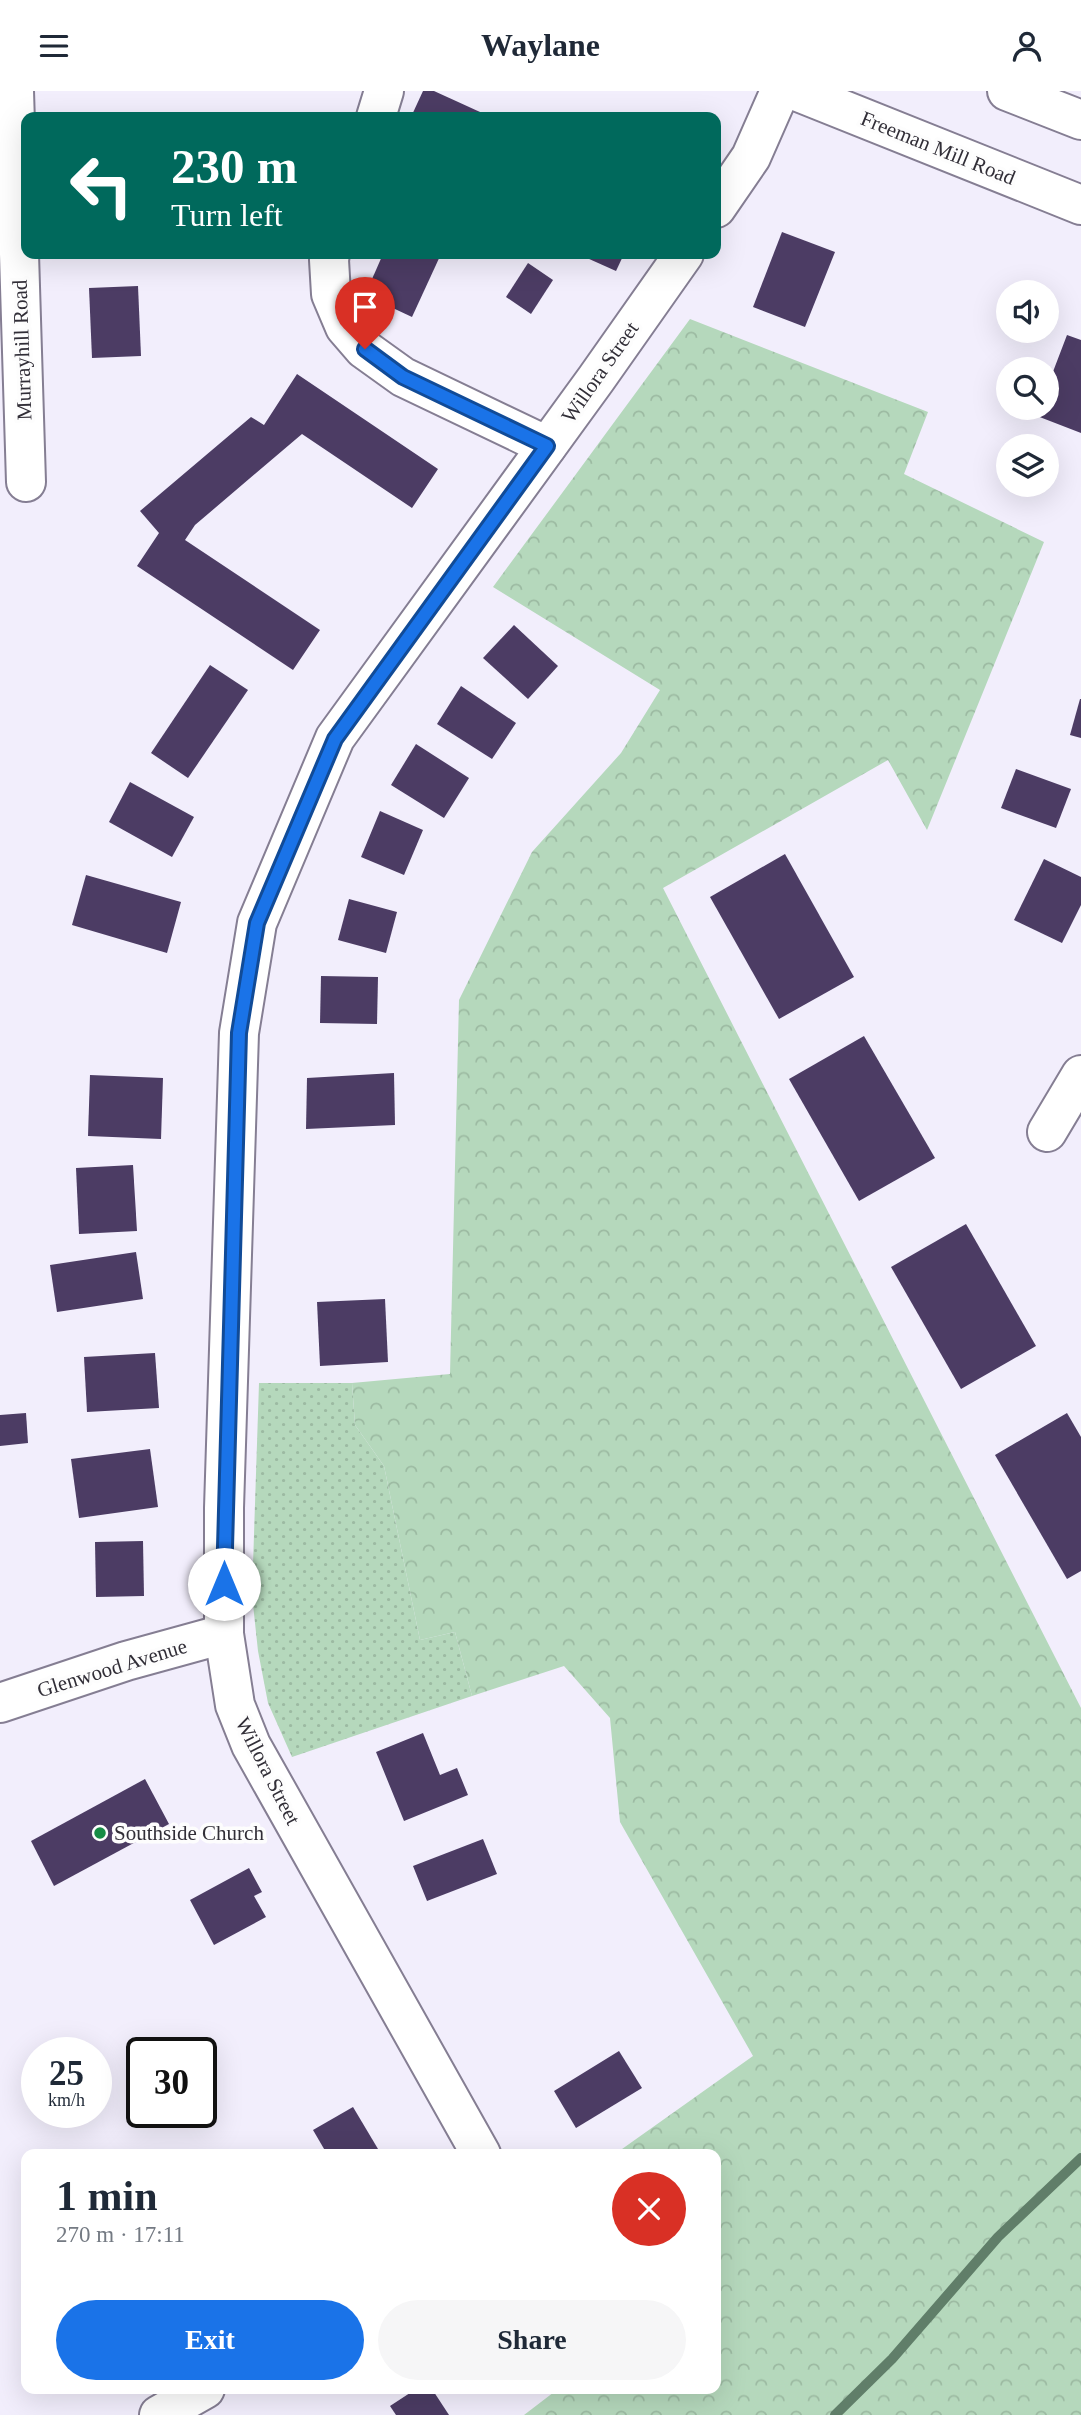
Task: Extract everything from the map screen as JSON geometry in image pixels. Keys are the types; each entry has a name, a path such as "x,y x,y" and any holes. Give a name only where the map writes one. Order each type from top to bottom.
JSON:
{"street":[{"name":"Murrayhill Road","path":"14,91 26,482"},
{"path":"378,112 384,91"},
{"path":"721,201 751,157 780,91"},
{"name":"Freeman Mill Road","path":"796,91 1081,205"},
{"path":"1007,91 1081,120"},
{"path":"328,259 331,294 345,327 365,349 403,377 547,446"},
{"name":"Willora Street","path":"478,2149 251,1745 235,1705 224,1634 224,1508 239,1033 257,923 335,739 680,259"},
{"path":"1047,1132 1081,1075"},
{"name":"Glenwood Avenue","path":"0,1703 126,1661 224,1634"},
{"path":"159,2415 196,2394"}],"green space":[{"path":"690,319 928,412 904,474 1044,542 927,830 888,760 663,888 1081,1708 1081,2415 524,2415 551,2394 721,2394 721,2149 622,2149 753,2056 620,1822 610,1718 564,1666 472,1696 455,1632 420,1640 384,1466 355,1425 352,1383 450,1374 459,1000 532,852 621,753 660,690 493,587"},
{"path":"259,1383 352,1383 355,1425 384,1466 420,1640 455,1632 472,1696 292,1757 268,1703 258,1651 252,1595"}],"building":[{"path":"423,91 434,91 480,112 413,112"},
{"path":"782,232 835,252 805,327 753,307"},
{"path":"381,259 439,259 412,317 365,295"},
{"path":"589,259 622,259 616,271"},
{"path":"528,263 553,280 531,314 506,297"},
{"path":"138,286 141,356 92,358 89,288"},
{"path":"1067,335 1081,340 1081,433 1047,420 1059,420 1059,357"},
{"path":"297,374 438,469 412,508 302,434 195,525 185,540 320,630 293,670 137,566 159,533 140,511 251,417 264,425"},
{"path":"514,625 558,666 528,699 483,658"},
{"path":"210,665 248,690 188,778 151,753"},
{"path":"461,686 516,723 492,759 437,724"},
{"path":"1081,699 1081,738 1070,735"},
{"path":"416,744 469,778 444,818 391,785"},
{"path":"1016,769 1071,789 1056,828 1001,808"},
{"path":"130,782 194,817 172,857 109,822"},
{"path":"380,811 423,830 404,875 361,857"},
{"path":"785,854 854,977 779,1019 710,897"},
{"path":"1044,859 1081,877 1081,905 1062,943 1014,920"},
{"path":"86,875 181,902 167,953 72,925"},
{"path":"349,899 397,912 386,953 338,940"},
{"path":"321,976 378,977 377,1024 320,1023"},
{"path":"864,1036 935,1158 859,1201 789,1079"},
{"path":"394,1073 395,1125 306,1129 307,1078"},
{"path":"90,1075 163,1078 161,1139 88,1136"},
{"path":"133,1165 137,1231 79,1234 76,1168"},
{"path":"966,1224 1036,1346 961,1389 891,1267"},
{"path":"136,1252 143,1299 57,1312 50,1265"},
{"path":"385,1299 388,1362 320,1366 317,1302"},
{"path":"155,1353 159,1408 87,1412 84,1357"},
{"path":"26,1413 28,1443 0,1446 0,1415"},
{"path":"1067,1413 1081,1437 1081,1571 1067,1579 995,1455"},
{"path":"150,1449 158,1507 79,1518 71,1459"},
{"path":"143,1541 144,1596 96,1597 95,1542"},
{"path":"423,1733 440,1775 457,1768 468,1795 404,1821 376,1752"},
{"name":"Southside Church","path":"145,1779 169,1824 54,1886 31,1841"},
{"path":"483,1839 497,1874 427,1901 413,1866"},
{"path":"249,1868 262,1892 254,1896 266,1917 214,1945 190,1900"},
{"path":"619,2051 642,2088 576,2128 554,2091"},
{"path":"353,2107 378,2149 324,2149 313,2130"},
{"path":"408,2394 435,2394 449,2415 396,2415 390,2406"}],"waterway":[{"path":"835,2415 892,2359 998,2237 1081,2158"}],"place":[{"name":"Southside Church","path":"100,1833"}],"route":[{"path":"224,1584 239,1033 257,923 335,739 547,446 403,377 365,349"}]}
